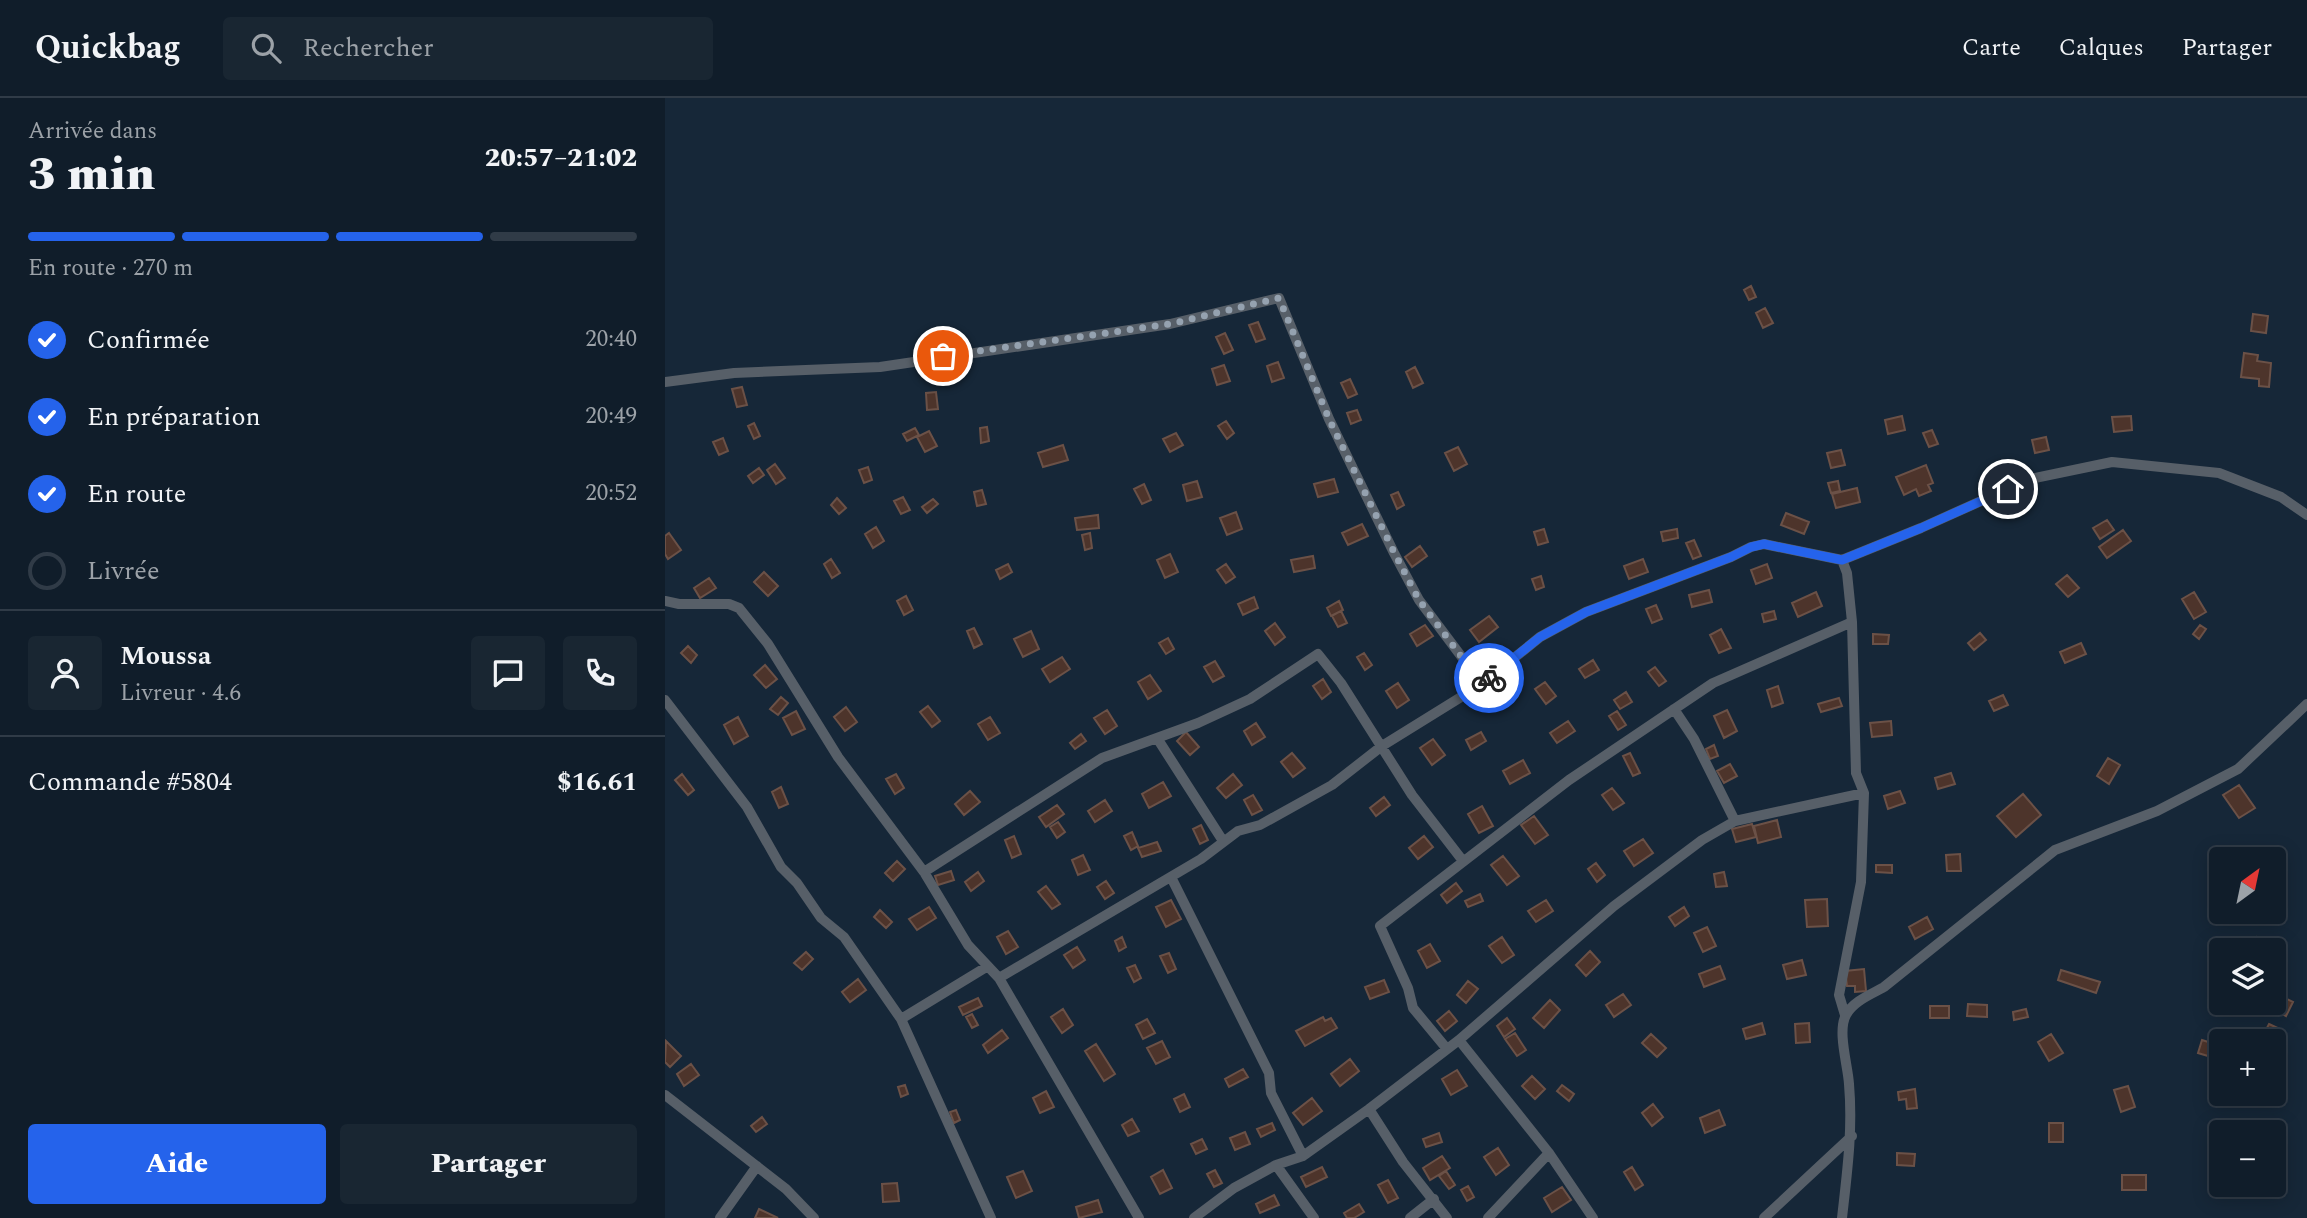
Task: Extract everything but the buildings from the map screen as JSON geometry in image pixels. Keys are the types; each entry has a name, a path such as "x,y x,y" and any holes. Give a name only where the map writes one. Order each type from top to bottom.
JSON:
{"street":[{"path":"665,382 734,373 880,366 1170,324 1279,298 1329,419 1419,600 1482,684"},
{"path":"999,978 1201,859 1238,831 1260,825 1332,785 1382,746 1482,684 1540,637 1586,612 1751,547 1764,544 1842,560 2029,479 2112,462 2219,473 2281,497 2307,515"},
{"path":"1842,560 1847,573 1852,622 1856,773 1864,793 1861,882 1839,995 1845,1015 1843,1036 1852,1136 1842,1218"},
{"path":"665,601 671,604 729,604 739,608 768,644 838,757 924,872 968,945 999,978 1139,1218"},
{"path":"1447,1049 1413,1008 1408,988 1380,926 1569,780 1713,683 1852,622"},
{"path":"924,872 1102,758 1198,723 1249,699 1318,654 1341,683 1412,795 1463,861"},
{"path":"1845,1015 1861,999 1884,987 2055,849 2157,811 2238,769 2307,704"},
{"path":"667,706 747,807 781,867 797,883 821,918 844,937 901,1019 991,1218"},
{"path":"1674,709 1694,739 1735,821"},
{"path":"1157,738 1223,841"},
{"path":"1194,1218 1234,1188 1276,1165 1303,1156 1369,1109 1459,1040 1614,906 1702,840 1735,821 1864,793"},
{"path":"1171,877 1269,1073 1271,1093 1303,1156"},
{"path":"901,1019 988,966"},
{"path":"1459,1040 1549,1153 1593,1218"},
{"path":"665,1095 786,1189 814,1218"},
{"path":"1369,1109 1403,1161 1447,1218"},
{"path":"1764,1218 1852,1136"},
{"path":"1488,1218 1549,1153"},
{"path":"1276,1165 1314,1218"},
{"path":"720,1218 757,1166"},
{"path":"1410,1218 1434,1199"}],"way so far":[{"path":"943,356 1170,324 1279,298 1329,419 1419,600 1482,684 1489,678"}],"route":[{"path":"1489,678 1540,637 1586,612 1751,547 1764,544 1842,560 2008,489"}]}
